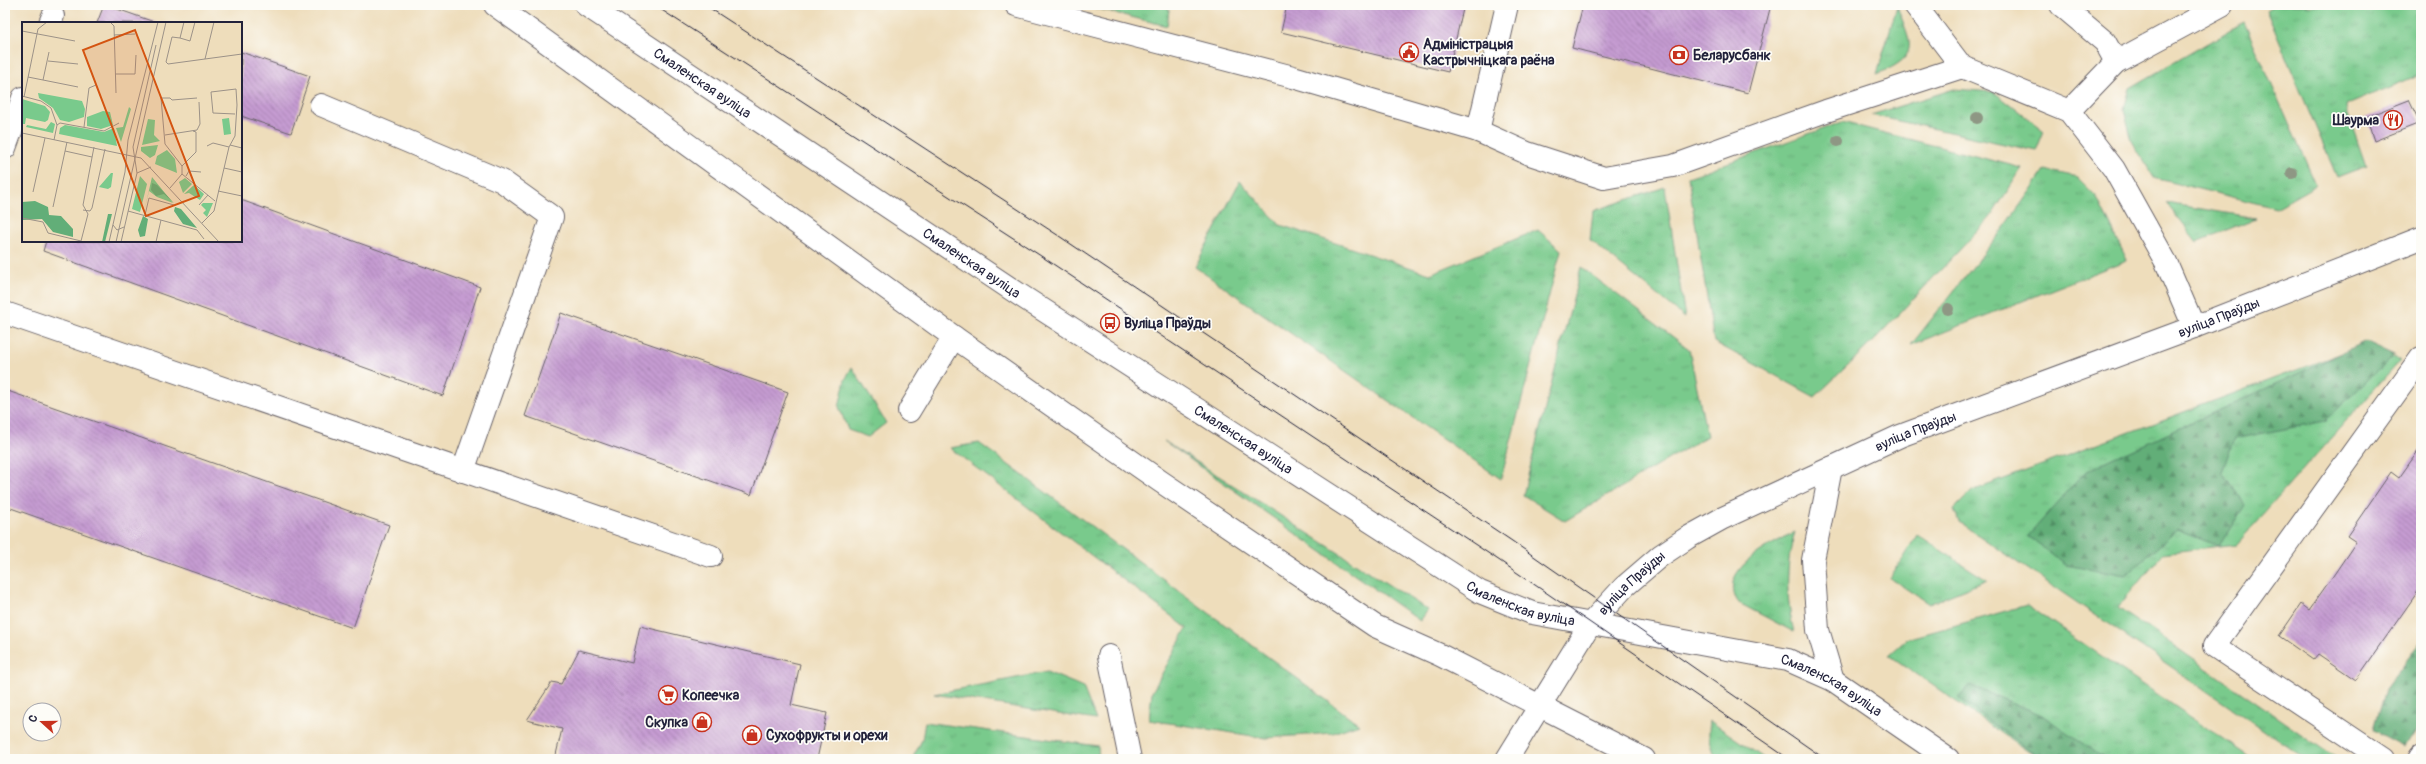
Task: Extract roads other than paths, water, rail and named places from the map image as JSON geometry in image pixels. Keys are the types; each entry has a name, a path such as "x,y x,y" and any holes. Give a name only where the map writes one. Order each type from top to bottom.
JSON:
{"main road":[{"path":"495,5 954,337 1160,481 1375,626 1440,655 1539,707 1644,759"},
{"name":"Смаленская вуліца","path":"586,5 1020,295 1480,592 1532,612 1788,660 1833,680 1948,759"},
{"path":"1016,5 1286,75 1478,131 1527,153 1604,178 1673,166 1826,111 1962,67"},
{"path":"1478,131 1507,5"},
{"path":"1915,5 1962,67 2069,110 2114,169 2166,262 2194,327"},
{"path":"2061,5 2105,42 2116,62"},
{"path":"2069,110 2116,62 2222,5"},
{"path":"5,148 22,101"},
{"path":"321,105 502,181 552,217 463,471"},
{"name":"вуліца Праўды","path":"1507,759 1591,623 1624,586 1676,545 1723,518 1900,436 2194,327 2421,238"},
{"path":"5,313 711,556"},
{"path":"909,411 954,337"},
{"path":"2383,759 2214,646 2421,358"},
{"path":"1831,468 1812,560 1818,630 1833,680"},
{"path":"1109,656 1130,759"}],"tram line":[{"path":"654,5 1044,258 1500,561 1789,759"},
{"path":"705,5 1059,236 1512,541 1825,759"}],"place":[{"name":"Адміністрацыя Кастрычніцкага раёна","path":"1409,52"},
{"name":"Беларусбанк","path":"1679,55"},
{"name":"Шаурма","path":"2393,120"},
{"name":"Вуліца Праўды","path":"1110,323"},
{"name":"Копеечка","path":"668,695"},
{"name":"Скупка","path":"702,722"},
{"name":"Сухофрукты и орехи","path":"752,735"}]}
